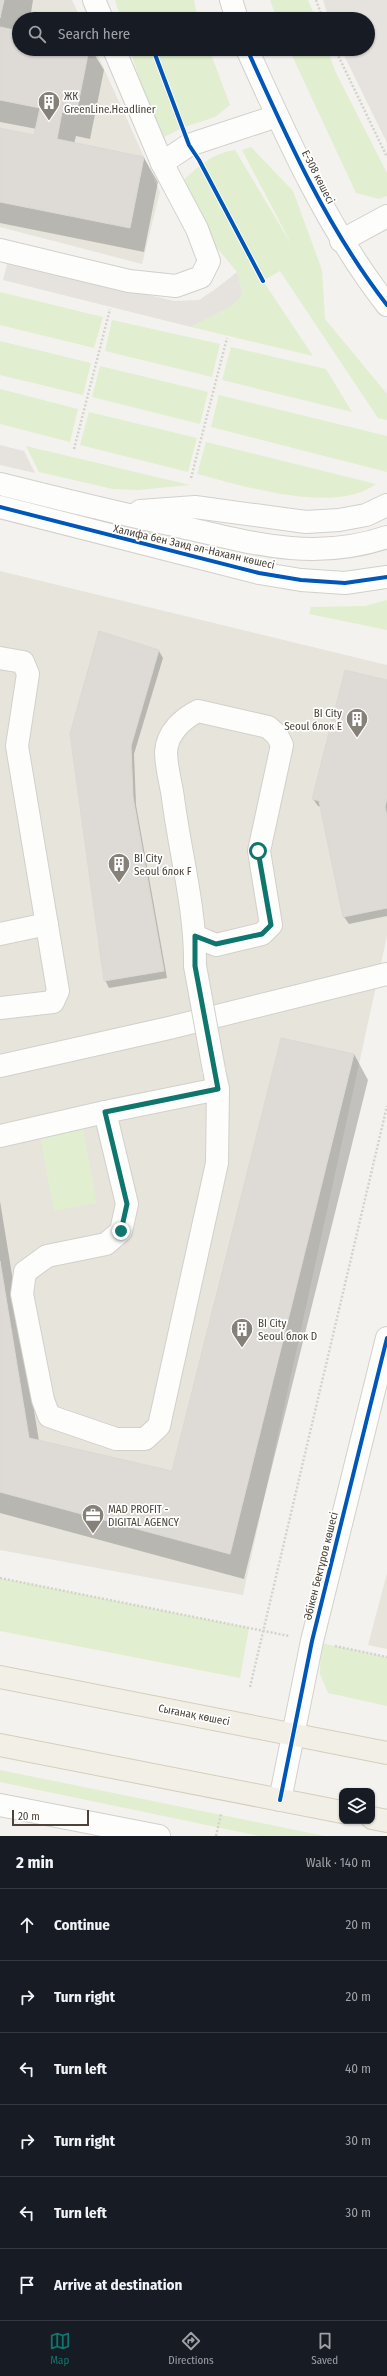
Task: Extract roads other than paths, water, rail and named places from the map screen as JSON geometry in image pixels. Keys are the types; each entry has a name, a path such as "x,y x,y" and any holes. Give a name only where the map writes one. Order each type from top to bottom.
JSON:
{"main road":[{"name":"Сығанақ көшесі","path":"0,1677 387,1753"},
{"path":"0,1745 339,1811"},
{"path":"375,1819 387,1821"}],"street":[{"path":"94,0 99,12"},
{"path":"231,0 235,12"},
{"path":"0,250 129,281 176,286 201,277 209,261 197,229 162,163 117,56"},
{"name":"Е-308 көшесі","path":"250,56 277,116 341,241 358,268 387,305"},
{"path":"162,163 189,145 277,116"},
{"path":"341,241 387,216"},
{"name":"Халифа бен Заид әл-Нахаян көшесі","path":"0,484 91,507 283,548 318,550 344,549 387,537"},
{"path":"91,507 147,511 195,507 306,522 340,520 366,515 387,506"},
{"name":"Халифа бен Заид әл-Нахаян көшесі","path":"0,507 259,573 301,580 345,583 387,577"},
{"path":"0,658 23,662 28,674 17,746 58,991 53,1002 0,1008"},
{"path":"105,1112 127,1204 121,1231 106,1244 47,1256 25,1272 22,1294 43,1400 49,1416 116,1439 145,1439 159,1426 217,1163 216,1080 195,966 195,936 179,846 166,752 174,729 184,718 198,711 268,727 277,735 282,745 258,851 271,925 262,934 216,944 195,936"},
{"path":"0,934 47,924"},
{"path":"0,1066 169,1028 387,974"},
{"path":"0,1136 105,1112 216,1080"},
{"name":"Әбікен Бектұров көшесі","path":"280,1800 312,1641 387,1338"},
{"path":"0,1805 159,1836"}],"place":[{"name":"ЖК GreenLine.Headliner","path":"49,122"},
{"name":"BI City Seoul блок E","path":"357,738"},
{"name":"BI City Seoul блок F","path":"119,884"},
{"name":"BI City Seoul блок D","path":"242,1348"},
{"name":"MAD PROFIT - DIGITAL AGENCY","path":"93,1534"}]}
